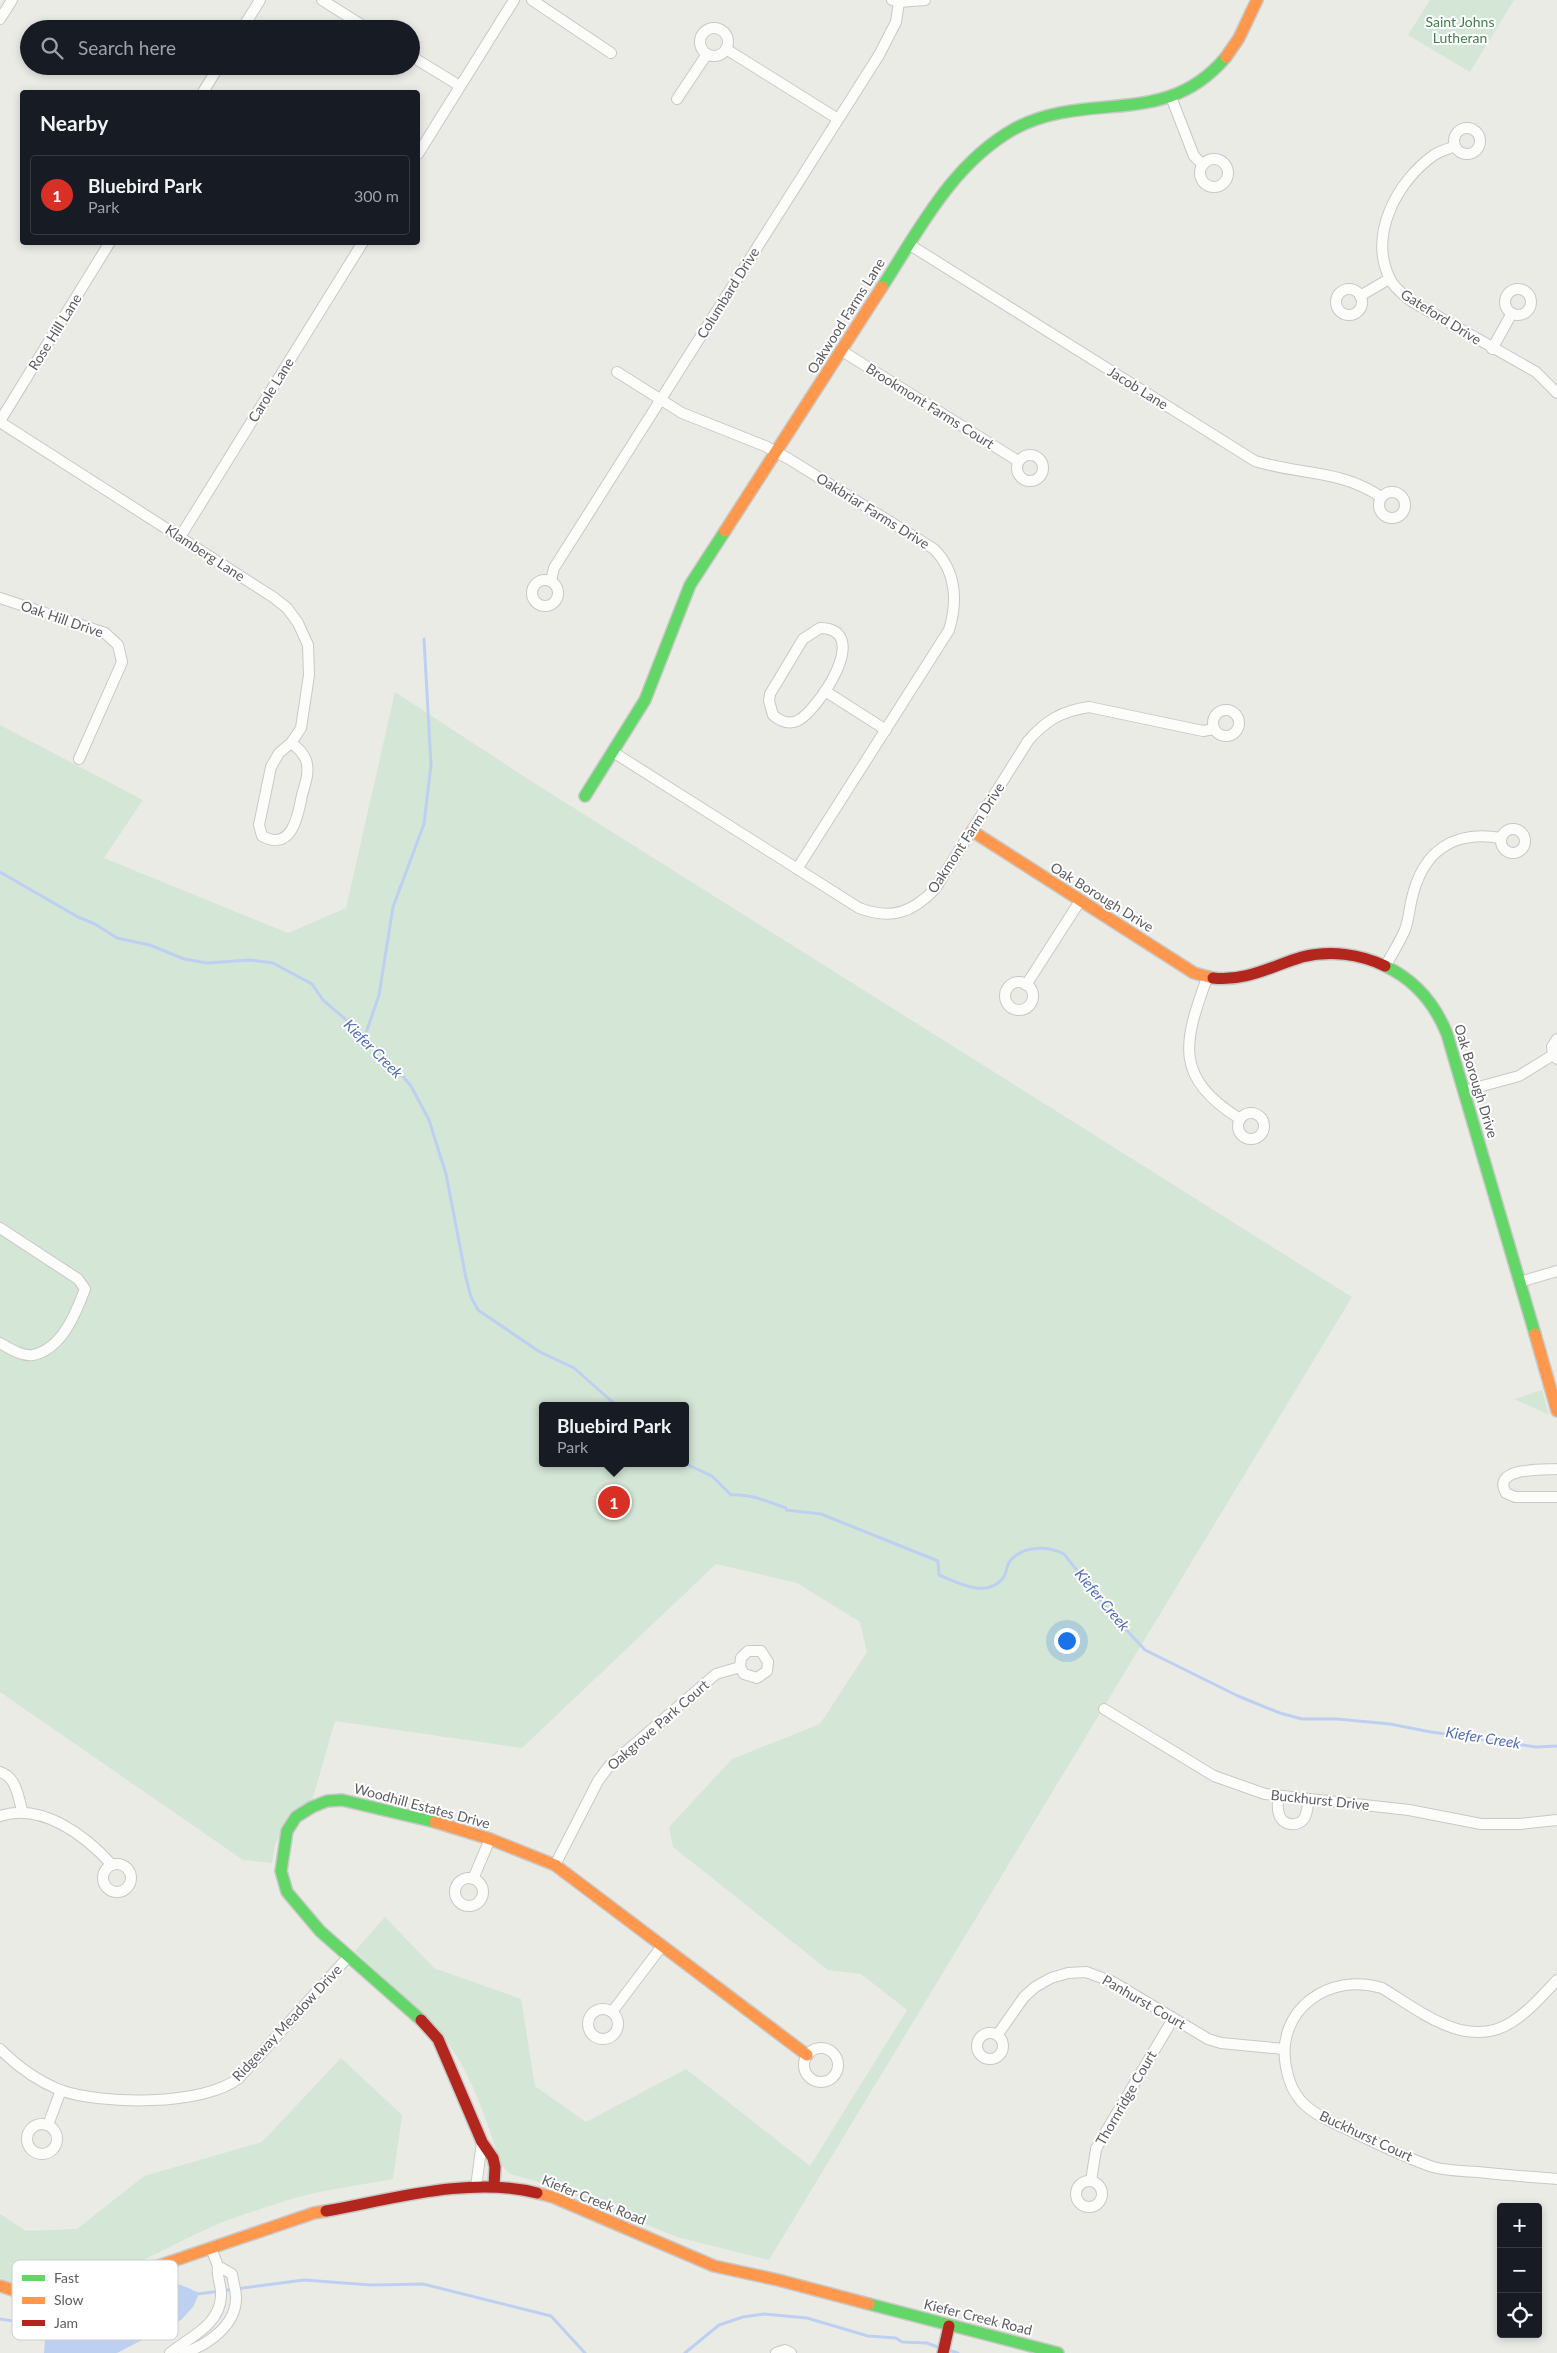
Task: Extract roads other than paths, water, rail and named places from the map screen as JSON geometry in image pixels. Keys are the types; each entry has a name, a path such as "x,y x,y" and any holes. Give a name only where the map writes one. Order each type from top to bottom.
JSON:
{"street":[{"path":"0,19 12,0"},
{"path":"248,20 260,0"},
{"path":"322,0 354,20"},
{"path":"420,151 514,0"},
{"path":"532,0 612,53"},
{"path":"895,1 925,0"},
{"name":"Oakwood Farms Lane","path":"585,796 653,683 690,585 778,452 946,188 964,168 993,143 1015,129 1041,118 1107,106 1146,104 1197,87 1215,71 1233,49 1245,28 1256,0"},
{"name":"Columbard Drive","path":"551,580 554,568 889,38 896,22 895,1"},
{"path":"711,28 720,29 728,40 726,49 720,55 708,54 701,47 700,42 703,33 711,28"},
{"path":"726,49 838,119"},
{"path":"677,98 708,54"},
{"path":"420,62 460,86"},
{"path":"204,90 213,75"},
{"path":"1171,97 1194,156 1203,165"},
{"name":"Gateford Drive","path":"1455,146 1436,154 1424,163 1389,211 1383,228 1383,245 1389,279 1411,301 1492,349 1536,372 1557,393"},
{"name":"Rose Hill Lane","path":"0,421 108,245"},
{"name":"Carole Lane","path":"180,537 360,245"},
{"name":"Jacob Lane","path":"910,245 1255,461 1278,467 1338,476 1381,497"},
{"path":"1360,296 1389,279"},
{"path":"1492,349 1512,313"},
{"name":"Brookmont Farms Court","path":"842,351 1018,461"},
{"name":"Oakbriar Farms Drive","path":"616,372 682,414 778,452 934,549 943,559 949,570 955,600 949,630 796,869"},
{"name":"Klamberg Lane","path":"0,421 273,597 287,608 298,623 308,645 308,675 301,728 291,742 279,752 271,767 259,825 262,836 269,840 283,839 297,820 308,770 302,753 291,742"},
{"name":"Oak Hill Drive","path":"0,598 96,629 113,638 118,645 122,662 80,759"},
{"path":"820,628 828,628 837,633 844,646 843,657 824,691 799,720 785,722 773,714 770,708 769,701 773,688 803,639 820,628"},
{"path":"824,691 886,730"},
{"name":"Oakmont Farm Drive","path":"613,752 859,908 886,915 902,912 922,903 935,889 1028,741 1042,725 1057,715 1073,709 1089,707 1203,731 1214,729"},
{"name":"Oak Borough Drive","path":"972,832 1194,973 1207,978 1234,980 1253,976 1305,957 1343,954 1366,958 1386,966 1419,990 1432,1005 1442,1022 1464,1091 1557,1411"},
{"path":"1386,966 1405,931 1417,881 1431,856 1441,847 1456,840 1482,834 1501,838"},
{"path":"1026,985 1080,900"},
{"path":"1207,978 1192,1023 1189,1039 1190,1063 1202,1089 1220,1106 1240,1119"},
{"path":"1464,1091 1519,1076 1555,1057 1552,1047 1557,1039"},
{"path":"0,1228 78,1279 85,1289 70,1324 60,1338 46,1348 32,1355 18,1352 0,1343"},
{"path":"1520,1282 1557,1271"},
{"path":"1557,1469 1512,1473 1505,1478 1503,1485 1506,1493 1515,1497 1557,1497"},
{"name":"Oakgrove Park Court","path":"752,1650 761,1651 768,1662 764,1674 757,1678 744,1674 740,1666 741,1658 752,1650"},
{"name":"Oakgrove Park Court","path":"555,1865 598,1781 609,1766 716,1674 740,1666"},
{"name":"Buckhurst Drive","path":"1104,1709 1214,1776 1246,1789 1278,1797 1409,1810 1481,1824 1520,1824 1557,1820"},
{"path":"0,1772 9,1776 13,1781 22,1813"},
{"path":"1278,1797 1279,1815 1285,1822 1293,1824 1298,1823 1305,1817 1308,1801"},
{"name":"Woodhill Estates Drive","path":"494,2186 496,2161 493,2153 482,2142 438,2039 425,2023 348,1957 320,1930 287,1892 281,1871 287,1831 296,1817 312,1806 327,1801 342,1800 438,1823 490,1839 555,1865 807,2055"},
{"path":"0,1816 22,1813 66,1826 94,1845 112,1865"},
{"path":"473,1879 490,1839"},
{"path":"612,2012 662,1946"},
{"name":"Ridgeway Meadow Drive","path":"0,2049 35,2077 61,2090 92,2098 116,2100 179,2098 225,2087 239,2078 348,1957"},
{"name":"Panhurst Court","path":"998,2034 1024,1997 1035,1987 1051,1978 1068,1973 1086,1972 1113,1982 1208,2039 1221,2043 1284,2049"},
{"name":"Buckhurst Court","path":"1557,1980 1523,2014 1510,2023 1494,2030 1477,2032 1462,2031 1446,2026 1382,1988 1356,1983 1338,1986 1321,1992 1301,2008 1288,2030 1284,2049 1287,2072 1300,2100 1314,2113 1434,2167 1557,2179"},
{"name":"Thornridge Court","path":"1091,2181 1096,2149 1173,2019"},
{"path":"48,2125 61,2090"},
{"path":"476,2187 482,2142"},
{"name":"Kiefer Creek Road","path":"176,2260 314,2212 450,2189 494,2186 514,2187 553,2197 714,2266 854,2299 948,2326 1058,2353"},
{"path":"170,2353 200,2332 214,2318 221,2304 222,2290 216,2276 218,2266 211,2248"},
{"path":"184,2353 207,2342 218,2334 226,2326 232,2313 236,2299 232,2274 218,2266"},
{"name":"Kiefer Creek Road","path":"0,2286 12,2291"},
{"path":"943,2353 948,2326"},
{"path":"776,2353 785,2350 791,2353"}],"water":[{"path":"178,2284 191,2289 198,2296 193,2307 178,2322"},
{"path":"45,2340 142,2340 117,2353 44,2353"}],"waterway":[{"path":"365,1036 379,995 393,907 424,824 431,765 424,639"},
{"name":"Kiefer Creek","path":"0,872 117,938 150,945 184,959 207,963 250,960 273,963 312,984 323,1000 365,1036 400,1073 411,1086 429,1120 446,1174 466,1278 471,1297 478,1310 540,1352 574,1368 612,1402"},
{"name":"Kiefer Creek","path":"689,1465 712,1476 731,1495 759,1498 786,1508 786,1510 821,1514 938,1561 939,1575 963,1585 989,1588 1003,1578 1010,1561 1022,1552 1043,1548 1058,1551 1064,1554 1110,1612 1145,1650 1238,1696 1280,1713 1302,1719 1337,1719 1390,1724 1431,1732 1536,1747 1557,1746"},
{"path":"193,2292 198,2294 304,2280 371,2285 423,2284 551,2316 585,2353"},
{"path":"685,2353 719,2325 743,2317 764,2314 807,2318 868,2336 896,2338 902,2342 927,2343 940,2348"},
{"path":"0,2319 12,2321"},
{"path":"948,2350 958,2353"}],"place":[{"name":"Bluebird Park","path":"614,1502"}],"park label":[{"name":"Saint Johns Lutheran","path":"1460,30"}]}
